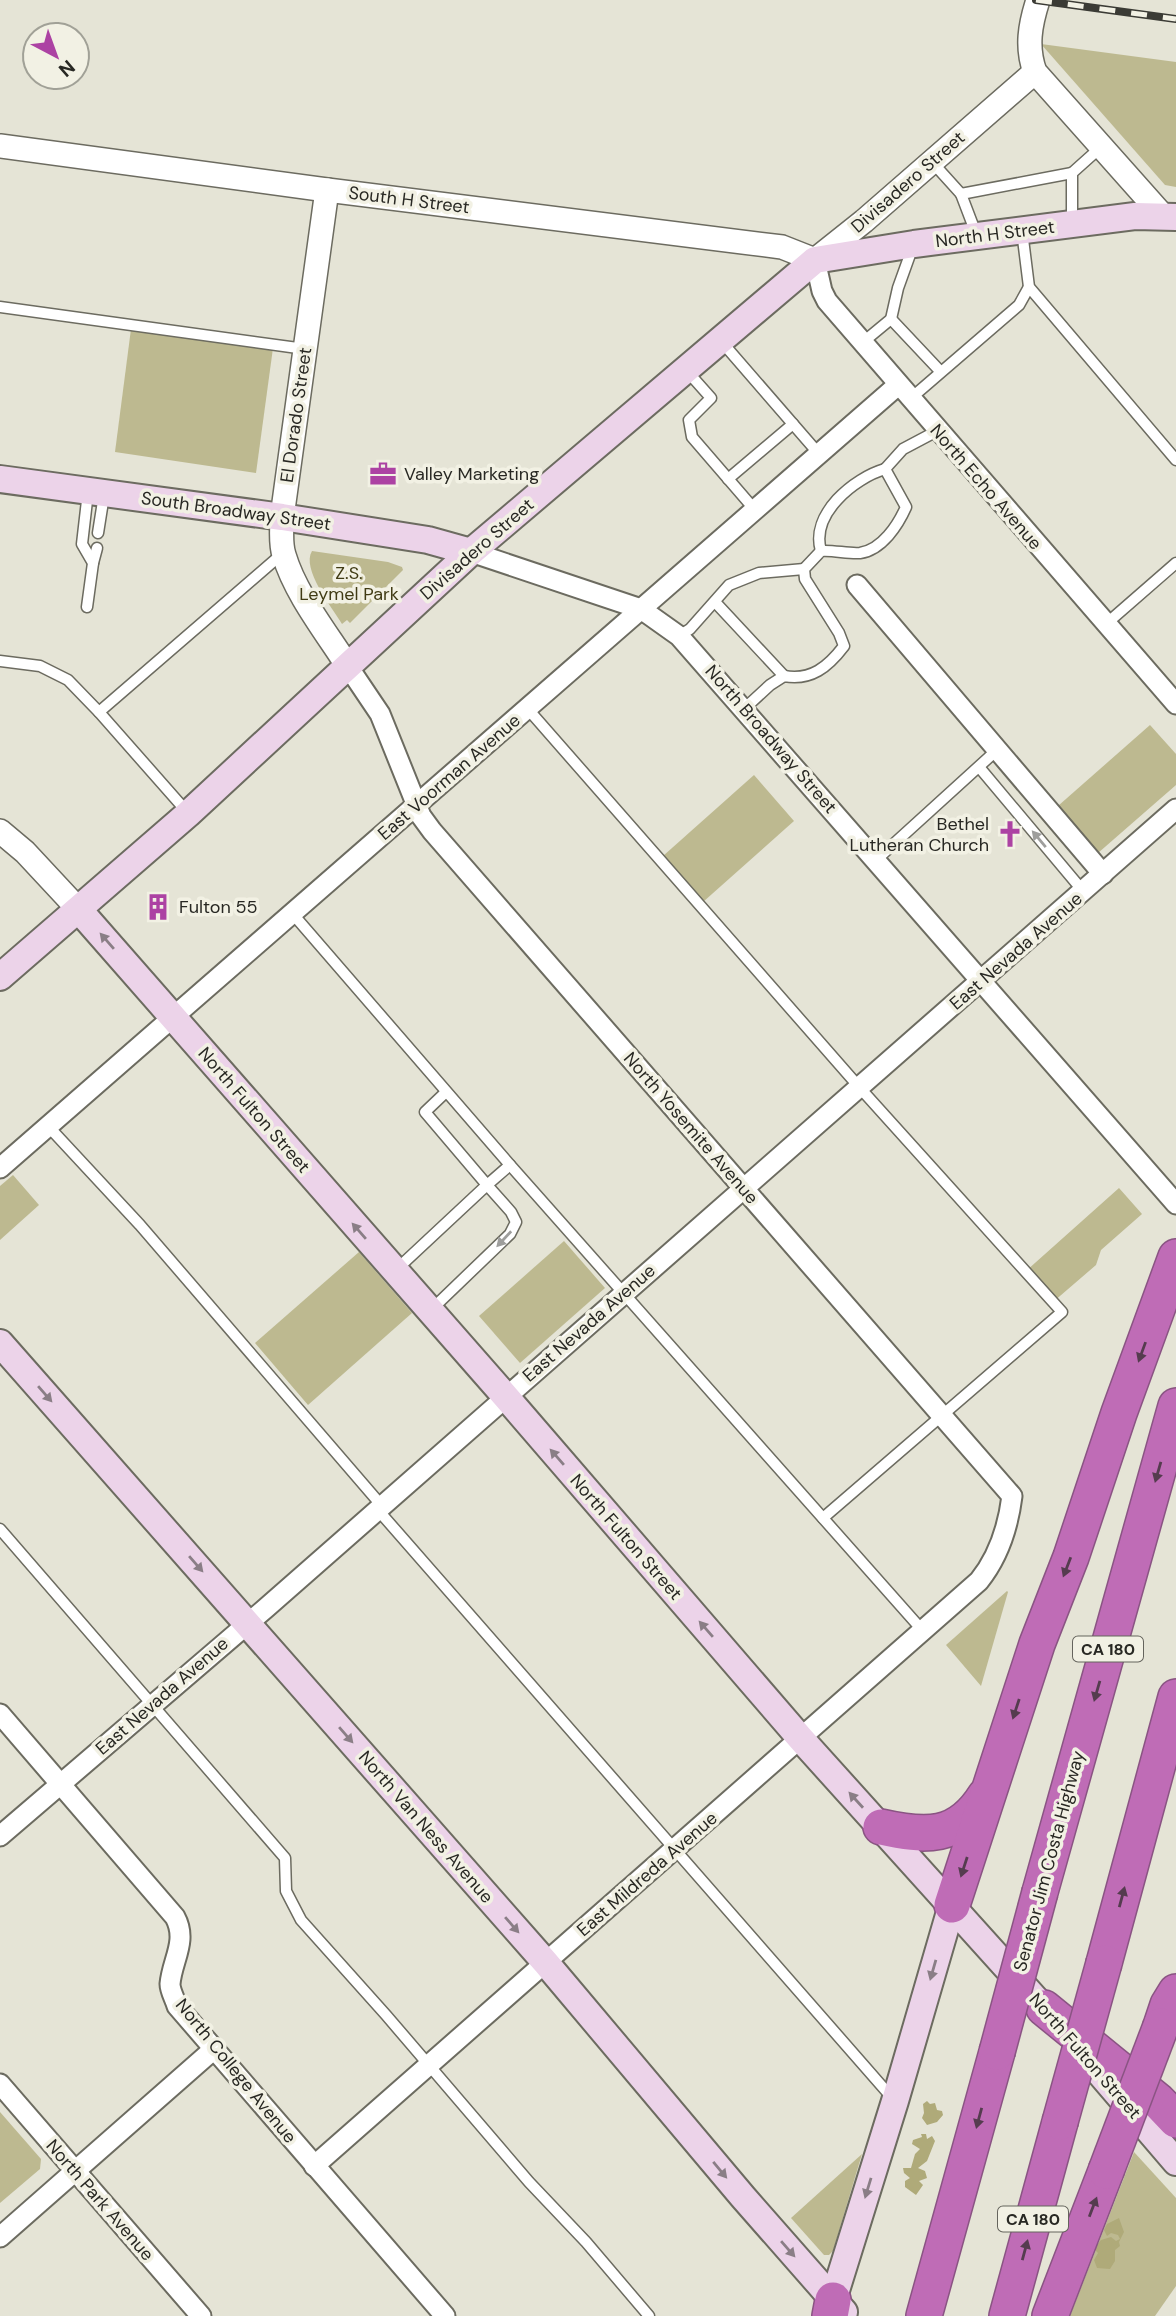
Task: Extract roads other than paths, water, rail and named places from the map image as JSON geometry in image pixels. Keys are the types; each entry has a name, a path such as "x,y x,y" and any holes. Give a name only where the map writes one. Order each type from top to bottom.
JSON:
{"highway":[{"path":"952,1905 1038,1644 1170,1272"},
{"name":"Senator Jim Costa Highway","path":"926,2309 1176,1406"},
{"name":"CA 180","path":"1007,2316 1176,1697"},
{"path":"881,1827 912,1834 933,1834 958,1824 970,1814 992,1784"},
{"path":"1050,2316 1168,2005 1176,1992"},
{"path":"1044,2008 1158,2101 1176,2120"}],"main road":[{"name":"North H Street","path":"815,260 914,244 1135,216 1172,222"},
{"name":"Divisadero Street","path":"0,977 188,814 471,552 815,260"},
{"name":"South Broadway Street","path":"0,479 282,517 428,540 471,552"},
{"name":"North Fulton Street","path":"79,910 506,1397 801,1739 1044,2008 1176,2161"},
{"name":"North Van Ness Avenue","path":"0,1343 546,1963 837,2311"},
{"path":"837,2311 952,1905"}],"street":[{"path":"1038,0 1029,35 1029,52 1035,72 1172,222"},
{"name":"Divisadero Street","path":"815,260 933,162 1035,72"},
{"name":"South H Street","path":"0,146 782,247 815,260"},
{"name":"El Dorado Street","path":"327,190 282,517 283,552 298,587 347,665"},
{"name":"North Echo Avenue","path":"815,260 827,301 1176,704"},
{"name":"East Voorman Avenue","path":"0,1168 819,454 904,392"},
{"name":"North Broadway Street","path":"471,552 641,609 679,636 1176,1204"},
{"path":"857,585 1103,874"},
{"name":"North Yosemite Avenue","path":"347,665 380,714 416,804 432,831 1012,1496 1009,1518 993,1563 979,1581"},
{"name":"East Nevada Avenue","path":"0,1836 380,1508 1176,809"},
{"path":"0,831 25,852 79,910"},
{"name":"East Mildreda Avenue","path":"314,2166 979,1581"},
{"name":"North College Avenue","path":"0,1714 175,1917 180,1927 180,1945 170,1987 177,2006 445,2316"},
{"path":"0,2236 214,2049"},
{"name":"North Park Avenue","path":"0,2084 201,2316"}],"lane":[{"path":"961,194 1072,173 1101,146"},
{"path":"933,162 961,194 977,236"},
{"path":"1072,173 1072,224"},
{"path":"1022,230 1029,287 1176,460"},
{"path":"862,343 891,319 898,288 914,244"},
{"path":"904,392 940,371 1019,305 1029,287"},
{"path":"0,307 305,349"},
{"path":"891,319 940,371"},
{"path":"720,341 819,454"},
{"path":"686,370 711,398 688,420 692,437 755,510"},
{"path":"728,479 793,424"},
{"path":"821,551 819,541 832,505 843,492 870,473 885,469 903,449 937,431"},
{"path":"679,636 690,629 729,585 759,573 804,569 821,551 863,553 877,545 898,525 906,507 885,469"},
{"path":"96,492 99,533"},
{"path":"93,563 82,544 96,492"},
{"path":"87,607 97,548"},
{"path":"99,712 283,552"},
{"path":"1105,624 1176,563"},
{"path":"715,602 784,676 796,678 821,671 844,646 839,633 805,579 804,569"},
{"path":"0,661 28,663 51,670 76,687 188,814"},
{"path":"744,709 784,676"},
{"path":"527,708 860,1088 1062,1312 823,1518"},
{"path":"876,860 997,750"},
{"path":"979,766 1083,891"},
{"path":"292,913 510,1165 923,1631"},
{"path":"429,1312 510,1234 516,1222 511,1212 425,1112 446,1092"},
{"path":"48,1126 176,1266 674,1850 895,2101"},
{"path":"394,1272 510,1165"},
{"path":"0,1529 285,1858 286,1891 300,1920 378,2005 428,2066 649,2316"}],"railway":[{"path":"1036,0 1176,19"}],"place":[{"name":"Valley Marketing","path":"383,474"},
{"name":"Bethel Lutheran Church","path":"1010,834"},
{"name":"Fulton 55","path":"158,907"}],"park label":[{"name":"Z.S. Leymel Park","path":"349,583"}]}
